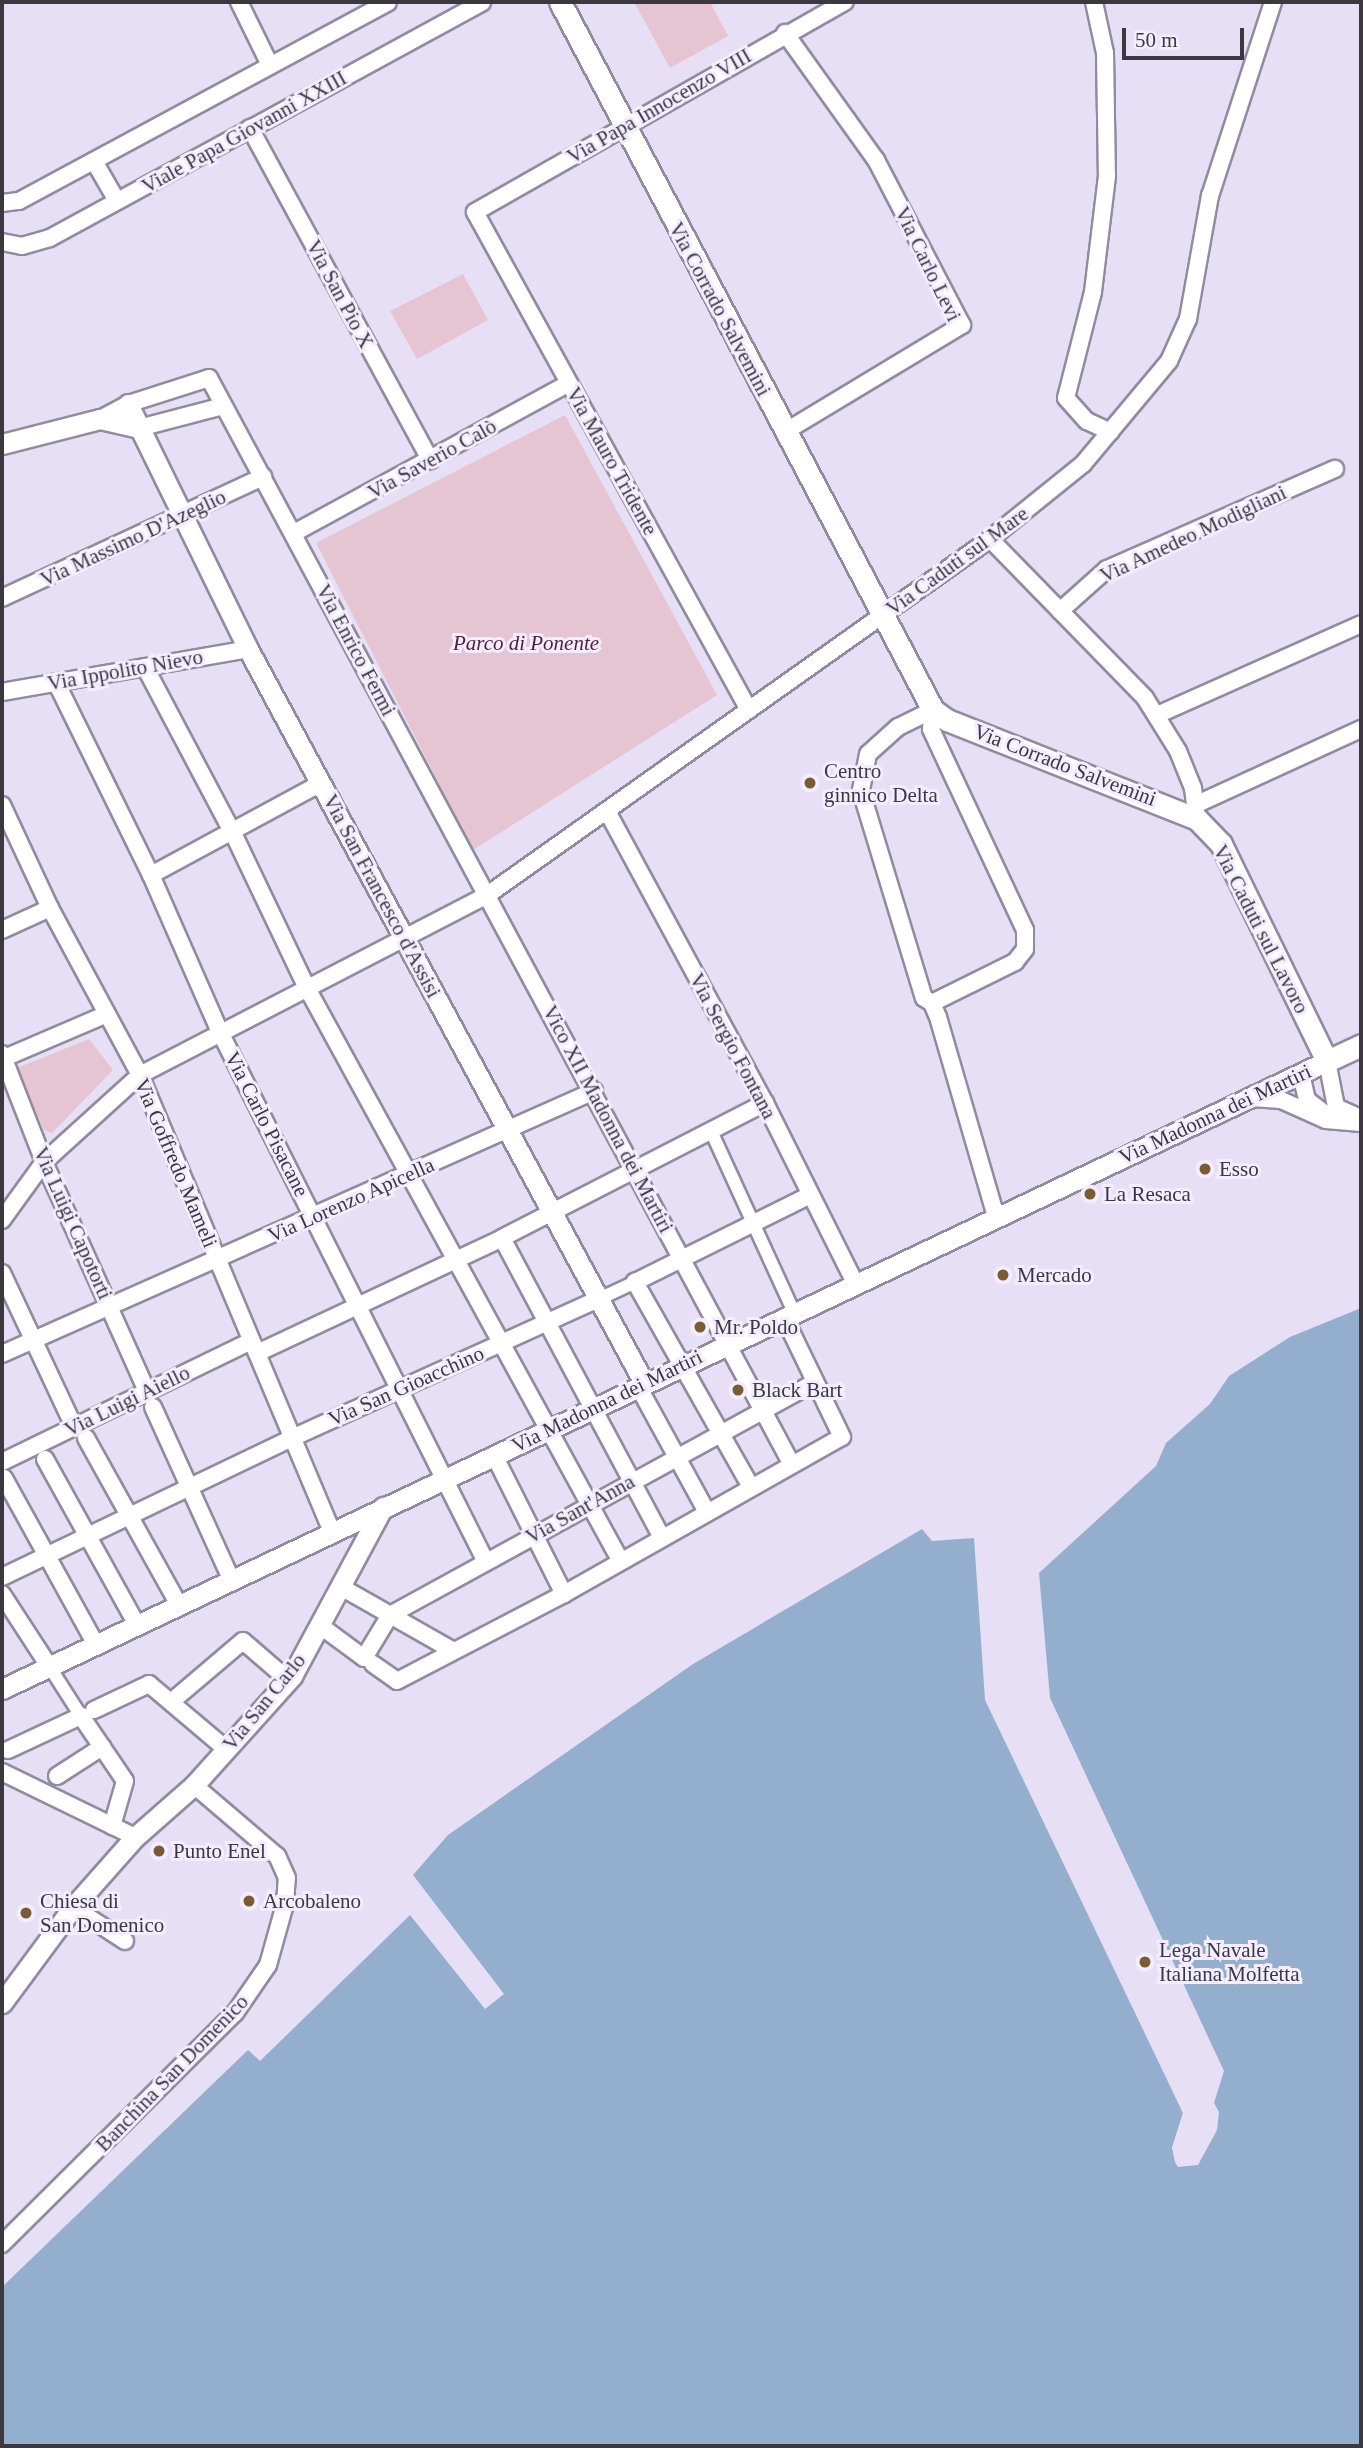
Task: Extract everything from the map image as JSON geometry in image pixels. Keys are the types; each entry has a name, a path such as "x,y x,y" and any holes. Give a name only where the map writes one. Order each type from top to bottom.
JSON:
{"main road":[{"name":"Via Corrado Salvemini","path":"560,2 623,128 933,710 947,720 1196,812"},
{"name":"Via Caduti sul Lavoro","path":"1196,812 1222,844 1327,1061"},
{"path":"1327,1061 1361,1045"}],"street":[{"path":"239,2 269,63"},
{"path":"2,203 19,201 269,63 388,2"},
{"name":"Viale Papa Giovanni XXIII","path":"2,242 32,245 482,2"},
{"name":"Via Papa Innocenzo VIII","path":"475,212 785,33 845,2"},
{"path":"1094,2 1105,53 1107,176 1093,292 1066,398 1087,421 1111,432"},
{"name":"Via Caduti sul Mare","path":"2,1220 44,1162 140,1075 486,896 990,539 1059,486 1111,432 1168,361 1188,319 1210,196 1273,2"},
{"name":"Via Carlo Levi","path":"785,33 876,160 962,325 786,431"},
{"name":"Via San Pio X","path":"250,128 429,460"},
{"path":"94,160 117,201"},
{"name":"Via Mauro Tridente","path":"475,212 749,710"},
{"name":"Via Enrico Fermi","path":"128,404 209,378 486,896"},
{"name":"Via Saverio Calò","path":"294,533 569,383"},
{"path":"2,443 100,419 128,404"},
{"name":"Via San Francesco d'Assisi","path":"128,404 181,517 248,649 599,1299 641,1385"},
{"path":"100,419 139,428 223,406"},
{"name":"Via Amedeo Modigliani","path":"1060,611 1107,569 1335,470"},
{"name":"Via Massimo D'Azeglio","path":"2,598 263,477"},
{"name":"Via Caduti sul Lavoro","path":"990,539 1109,658 1157,715 1178,751 1196,812"},
{"path":"1157,715 1361,624"},
{"name":"Via Ippolito Nievo","path":"2,692 248,649"},
{"path":"145,667 233,833 307,988 411,1172 500,1343 620,1560"},
{"name":"Via Carlo Pisacane","path":"56,682 151,875 220,1032 361,1306 486,1562"},
{"path":"932,1003 1015,962 1025,949 1025,930 931,729 933,710"},
{"path":"933,710 898,727 867,754 861,791 924,999 932,1003 996,1216"},
{"path":"1196,812 1361,729"},
{"path":"151,875 321,783"},
{"name":"Via Goffredo Mameli","path":"2,805 6,829 140,1075 331,1530"},
{"name":"Via Sergio Fontana","path":"607,811 765,1102 856,1283"},
{"name":"Vico XII Madonna dei Martiri","path":"486,896 594,1091 792,1465"},
{"path":"2,930 50,908"},
{"path":"2,1057 107,1014"},
{"name":"Via Luigi Capotorti","path":"2,1057 44,1162 147,1391"},
{"path":"1327,1061 1336,1107 1361,1118"},
{"name":"Via Madonna dei Martiri","path":"2,1689 230,1577 1327,1061"},
{"path":"1301,1074 1307,1100 1334,1120"},
{"name":"Via Lorenzo Apicella","path":"2,1354 594,1091"},
{"path":"1252,1098 1281,1100 1334,1120 1361,1123"},
{"name":"Via Luigi Aiello","path":"3,1470 74,1427 147,1391 361,1306 635,1171 765,1102"},
{"path":"322,1627 397,1681 564,1594 842,1437 815,1382 754,1223 711,1131"},
{"name":"Via San Gioacchino","path":"2,1577 292,1438 635,1282 810,1195"},
{"path":"502,1238 662,1538"},
{"path":"2,1273 74,1427"},
{"path":"635,1282 751,1488"},
{"name":"Via Sant'Anna","path":"368,1661 390,1615 676,1454 815,1382"},
{"path":"641,1385 707,1512"},
{"path":"153,1407 230,1577"},
{"path":"86,1438 178,1603"},
{"path":"494,1455 564,1594"},
{"path":"45,1459 136,1623"},
{"path":"3,1470 95,1643"},
{"name":"Via San Carlo","path":"2,2003 73,1908 135,1838 194,1785 288,1680 322,1627 383,1507"},
{"path":"341,1587 452,1650"},
{"path":"2,1594 48,1666 88,1713 102,1747 125,1781 112,1826"},
{"path":"171,1702 243,1641 288,1680"},
{"path":"8,1750 149,1684 226,1749"},
{"path":"57,1776 102,1747"},
{"path":"2,1772 135,1838"},
{"name":"Banchina San Domenico","path":"2,2244 235,2013 268,1965 285,1904 287,1878 277,1856 194,1785"},
{"path":"73,1908 125,1941"}],"green space":[{"path":"634,2 710,2 728,36 670,68"},
{"path":"463,274 488,320 417,359 390,311"},
{"name":"Parco di Ponente","path":"565,415 717,695 473,850 316,543"},
{"path":"89,1039 113,1070 52,1133 44,1130 17,1068"}],"water":[{"path":"1361,1308 1361,2446 2,2446 2,2287 248,2050 260,2061 410,1915 485,2009 504,1994 413,1875 448,1835 693,1664 922,1529 932,1541 974,1538 985,1700 1183,2113 1172,2148 1175,2162 1178,2167 1198,2165 1217,2130 1219,2112 1214,2103 1224,2071 1050,1698 1039,1573 1156,1466 1166,1443 1210,1404 1229,1376 1290,1337"}],"pier":[{"path":"1101,1933 1186,2112 1175,2148 1179,2158 1172,2148 1183,2113"}],"place":[{"name":"Centro ginnico Delta","path":"810,783"},
{"name":"Esso","path":"1205,1169"},
{"name":"La Resaca","path":"1090,1194"},
{"name":"Mercado","path":"1003,1275"},
{"name":"Mr. Poldo","path":"700,1327"},
{"name":"Black Bart","path":"738,1390"},
{"name":"Punto Enel","path":"159,1851"},
{"name":"Arcobaleno","path":"249,1901"},
{"name":"Chiesa di San Domenico","path":"26,1913"},
{"name":"Lega Navale Italiana Molfetta","path":"1145,1962"}]}
